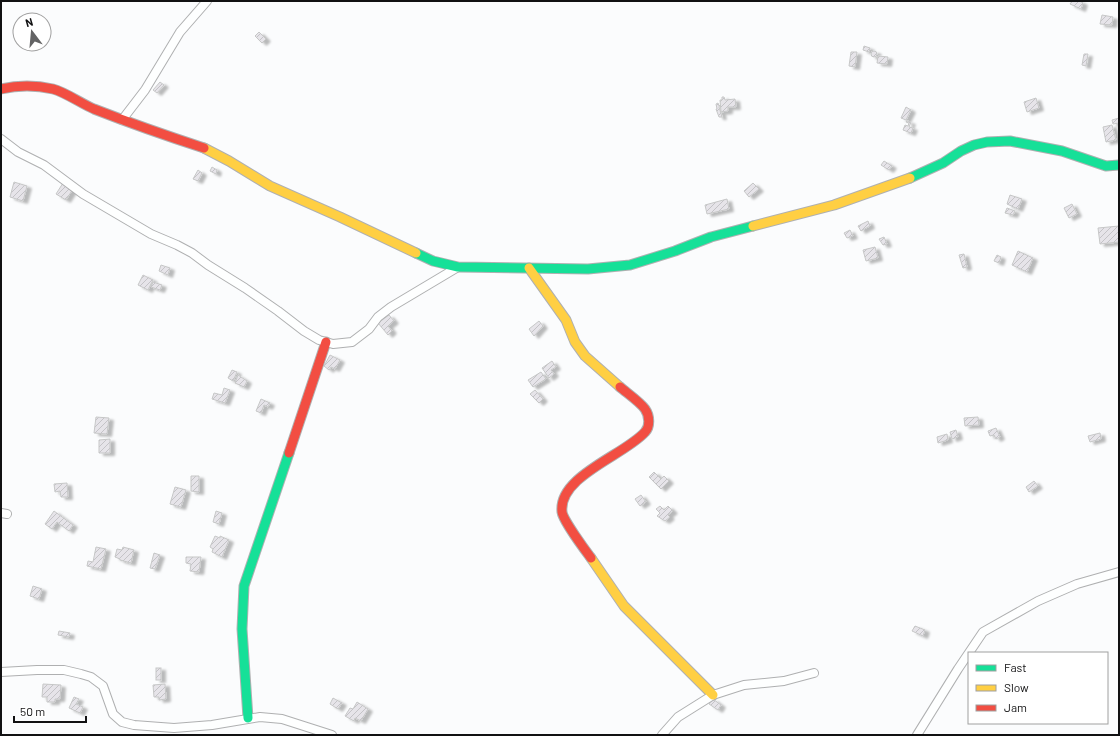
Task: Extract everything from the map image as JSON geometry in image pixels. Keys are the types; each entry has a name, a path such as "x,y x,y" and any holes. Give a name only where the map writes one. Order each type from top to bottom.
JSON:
{"street":[{"path":"122,120 145,90 180,32 207,1"},
{"path":"1,89 15,86 54,89 90,107 122,120 206,149 270,186 340,217 432,261 458,267 588,269 630,265 675,251 711,237 834,205 908,179 943,163 961,151 974,145 987,142 1010,141 1062,152 1106,166 1119,164"},
{"path":"1,139 18,152 44,165 83,194 151,234 192,253 245,288 304,331 319,340 333,344 352,342 368,329 378,317 391,306 458,267"},
{"path":"529,268 566,320 575,342 585,356 646,410 649,418 649,424 645,432 627,446 599,464 570,487 563,500 562,513 573,532 624,606 713,695"},
{"path":"248,718 242,629 244,586 326,342"},
{"path":"969,652 983,632 1038,601 1077,584 1119,572"},
{"path":"916,735 968,654"},
{"path":"1,672 64,670 91,677 103,686 113,714 122,722 134,725 174,728 212,725 260,717 282,719 332,735"},
{"path":"662,735 678,717 713,695 744,685 784,681 814,673"}],"building":[{"path":"1072,1 1080,1 1083,3 1081,9 1070,4"},
{"path":"1102,15 1113,17 1112,25 1100,24"},
{"path":"259,32 266,39 262,43 255,36"},
{"path":"864,46 870,48 869,52 863,50"},
{"path":"874,51 877,54 874,57 871,54"},
{"path":"851,52 857,52 855,67 849,66"},
{"path":"1084,54 1088,54 1086,66 1082,65"},
{"path":"878,56 888,57 887,64 877,63"},
{"path":"160,82 164,85 157,93 153,90"},
{"path":"722,97 724,97 725,100 735,99 736,107 728,107 728,111 721,112 720,100 722,100"},
{"path":"1036,98 1039,108 1027,112 1024,102"},
{"path":"718,103 719,106 720,105 719,107 722,117 719,117 716,109 716,104"},
{"path":"906,107 911,110 906,120 901,118"},
{"path":"1119,118 1119,123 1113,124 1112,120"},
{"path":"906,122 911,122 909,127 913,128 911,133 903,130 905,125 908,126 909,123"},
{"path":"1112,125 1116,140 1106,142 1103,127"},
{"path":"884,161 892,166 889,170 881,165"},
{"path":"212,167 217,170 216,174 210,171"},
{"path":"198,170 202,173 198,181 193,179"},
{"path":"14,182 27,186 23,201 10,197"},
{"path":"63,183 73,189 66,200 56,194"},
{"path":"753,183 759,189 749,197 744,191"},
{"path":"1010,195 1022,199 1018,209 1007,204"},
{"path":"727,199 729,209 707,214 705,205"},
{"path":"1072,204 1077,214 1069,218 1064,208"},
{"path":"1007,208 1015,211 1013,215 1005,213"},
{"path":"868,221 870,226 861,231 858,226"},
{"path":"1119,226 1119,242 1100,244 1098,228"},
{"path":"850,230 853,236 847,238 844,233"},
{"path":"884,237 887,244 883,245 879,239"},
{"path":"875,247 878,258 866,261 863,250"},
{"path":"1018,251 1033,258 1027,272 1012,265"},
{"path":"964,254 967,267 963,268 959,255"},
{"path":"997,255 1001,257 999,263 994,261"},
{"path":"161,265 170,268 168,275 159,271"},
{"path":"143,275 153,280 148,290 138,285"},
{"path":"153,282 162,285 160,290 151,287"},
{"path":"389,315 394,321 388,326 392,331 388,335 378,323"},
{"path":"539,321 543,326 534,336 529,329"},
{"path":"330,355 340,360 335,369 331,367 329,370 324,366"},
{"path":"552,361 556,367 551,370 554,374 549,378 542,368"},
{"path":"232,370 237,372 233,381 228,378"},
{"path":"541,372 546,379 533,387 528,380"},
{"path":"238,375 247,381 244,387 235,383"},
{"path":"224,388 230,390 225,403 212,399 214,393 222,395"},
{"path":"535,390 543,399 539,403 530,394"},
{"path":"261,399 270,403 268,407 264,405 261,413 256,411"},
{"path":"96,417 109,418 107,434 94,433"},
{"path":"978,417 979,425 965,426 964,418"},
{"path":"996,428 1000,437 996,439 994,435 990,436 988,431"},
{"path":"956,430 958,437 952,439 950,432"},
{"path":"1100,433 1101,439 1090,442 1088,436"},
{"path":"947,434 948,440 938,443 937,437"},
{"path":"110,439 110,453 99,453 99,440"},
{"path":"654,472 661,479 664,476 669,481 661,489 649,477"},
{"path":"191,476 199,476 199,492 191,491"},
{"path":"1034,481 1038,486 1029,492 1026,487"},
{"path":"67,483 68,497 61,497 60,491 55,492 54,484"},
{"path":"175,487 186,490 181,507 170,504"},
{"path":"641,495 646,502 640,506 635,499"},
{"path":"660,506 664,510 668,506 673,511 668,515 670,517 665,521 657,516 660,513 656,509"},
{"path":"54,511 73,525 69,531 57,522 52,529 45,524"},
{"path":"216,511 222,513 219,524 213,522"},
{"path":"215,536 220,538 220,536 229,540 222,557 212,552 213,549 210,547"},
{"path":"96,547 106,549 101,569 87,566 88,561 93,562"},
{"path":"123,547 134,550 131,563 115,557 117,549 122,550"},
{"path":"154,553 160,555 155,569 150,568"},
{"path":"186,557 201,557 199,572 190,571 191,564 186,563"},
{"path":"33,586 42,589 39,599 30,596"},
{"path":"915,626 925,630 923,636 912,631"},
{"path":"59,631 70,633 69,637 58,635"},
{"path":"156,668 161,668 161,680 156,680"},
{"path":"43,684 61,685 60,699 55,699 55,702 47,702 47,697 42,697"},
{"path":"165,684 166,699 159,700 159,697 154,697 153,685"},
{"path":"74,697 79,699 76,704 83,707 80,713 69,708"},
{"path":"333,698 342,703 338,709 330,704"},
{"path":"713,699 721,705 718,710 709,704"},
{"path":"357,702 368,709 361,721 355,718 354,721 345,716 350,708 353,709"}],"traffic: fast":[{"path":"910,178 943,163 961,151 974,145 987,142 1010,141 1062,151 1106,166 1119,165"},
{"path":"416,253 433,261 458,267 588,269 630,265 675,251 711,237 753,226"},
{"path":"248,718 242,629 244,586 289,453"}],"traffic: slow":[{"path":"204,148 229,161 270,186 416,253"},
{"path":"753,226 834,205 910,178"},
{"path":"529,268 566,320 575,342 585,356 620,387"},
{"path":"591,558 624,606 713,695"}],"traffic: jam":[{"path":"1,89 27,86 53,89 94,109 204,148"},
{"path":"289,453 326,342"},
{"path":"591,558 563,516 562,512 564,499 570,488 581,477 594,467 636,441 647,430 649,424 647,412 643,406 620,387"}]}
